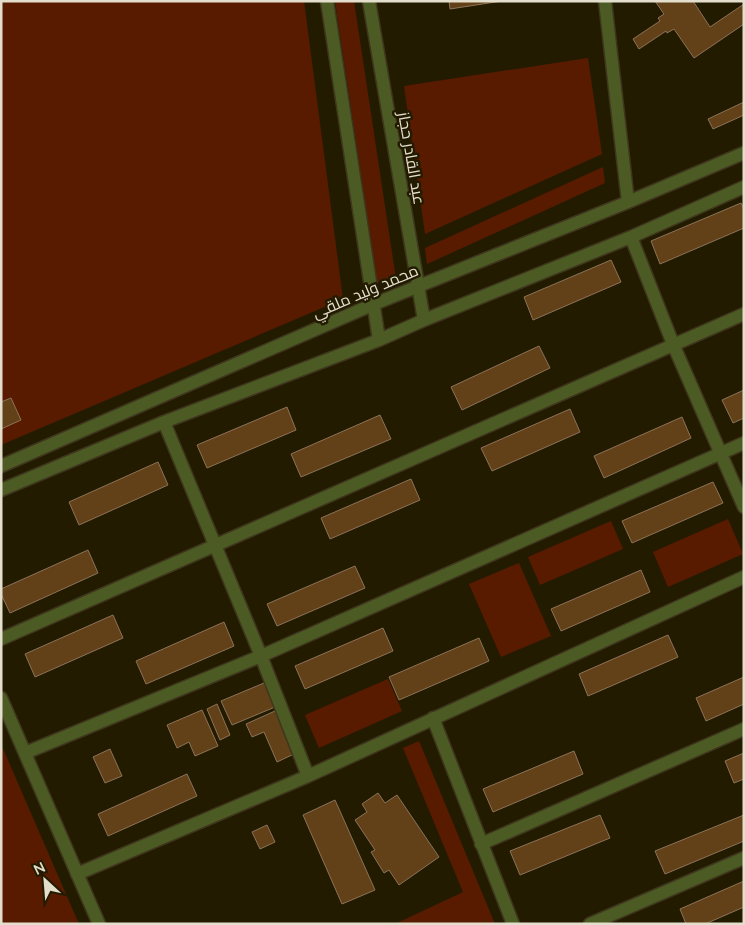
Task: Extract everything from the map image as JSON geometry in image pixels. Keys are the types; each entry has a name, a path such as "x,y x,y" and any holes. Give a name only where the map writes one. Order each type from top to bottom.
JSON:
{"street":[{"path":"327,1 379,340"},
{"name":"عبد القادر حجاز","path":"369,1 424,320"},
{"path":"605,1 628,202"},
{"name":"محمد وليد ملقي","path":"1,466 374,304 628,202 744,153"},
{"path":"1,490 164,422 379,340 424,320 632,237 744,188"},
{"path":"632,237 673,344 744,507"},
{"path":"1,639 744,314"},
{"path":"164,422 261,656 308,776"},
{"path":"25,753 261,656 744,443"},
{"path":"77,874 308,776 744,577"},
{"path":"1,698 98,924"},
{"path":"433,718 513,924"},
{"path":"481,844 744,729"},
{"path":"590,924 744,858"}],"shaded area":[{"path":"1,1 304,1 343,299 1,445"},
{"path":"335,1 354,1 396,279 377,282"},
{"path":"588,58 602,154 425,234 404,86"},
{"path":"603,167 605,183 427,264 425,248"},
{"path":"728,519 743,554 668,587 653,552"},
{"path":"611,521 623,549 540,585 528,557"},
{"path":"519,563 551,636 501,657 469,584"},
{"path":"388,679 402,711 319,748 305,715"},
{"path":"419,741 495,924 395,924 463,892 403,748"},
{"path":"1,744 79,924 1,924"}],"building":[{"path":"449,1 502,1 450,9"},
{"path":"655,1 693,1 710,27 744,4 744,24 694,58 674,29 667,33 666,31 639,49 633,39 660,21 658,18 664,14"},
{"path":"744,102 744,115 713,129 708,119"},
{"path":"741,203 744,209 744,228 660,264 651,241"},
{"path":"611,260 621,282 533,320 524,297"},
{"path":"539,346 550,368 462,410 451,387"},
{"path":"744,390 744,418 733,423 722,400"},
{"path":"11,398 21,420 1,429 1,402"},
{"path":"287,407 296,430 207,468 197,445"},
{"path":"570,409 580,432 492,471 481,448"},
{"path":"380,415 391,439 301,477 291,454"},
{"path":"682,417 691,438 604,478 594,456"},
{"path":"158,462 168,485 79,525 69,502"},
{"path":"411,479 420,500 330,539 321,518"},
{"path":"713,482 723,503 632,543 622,521"},
{"path":"88,550 98,573 10,613 1,594 1,589"},
{"path":"355,566 365,588 277,626 267,604"},
{"path":"641,570 650,592 561,631 551,609"},
{"path":"113,615 123,638 35,677 25,654"},
{"path":"224,622 234,646 146,684 136,661"},
{"path":"383,628 393,651 305,689 295,666"},
{"path":"668,635 678,657 588,696 579,674"},
{"path":"479,638 489,661 399,700 389,677"},
{"path":"744,677 744,704 706,721 696,698"},
{"path":"264,683 275,707 232,725 221,701"},
{"path":"217,704 230,735 220,740 207,709"},
{"path":"202,710 218,746 195,756 189,742 177,748 167,725"},
{"path":"275,711 294,754 277,762 264,732 252,737 246,724"},
{"path":"110,749 122,776 105,783 93,757"},
{"path":"574,751 583,774 493,812 483,789"},
{"path":"744,753 744,779 734,783 725,761"},
{"path":"187,774 197,796 108,836 98,814"},
{"path":"378,793 385,803 397,795 439,857 399,885 389,870 384,873 371,852 375,850 355,820 367,812 362,804"},
{"path":"335,800 375,890 342,904 303,815"},
{"path":"600,815 610,838 520,875 510,851"},
{"path":"744,815 744,841 665,874 655,851"},
{"path":"267,825 275,842 260,849 252,832"},
{"path":"744,881 744,907 705,924 686,924 680,909"}]}
